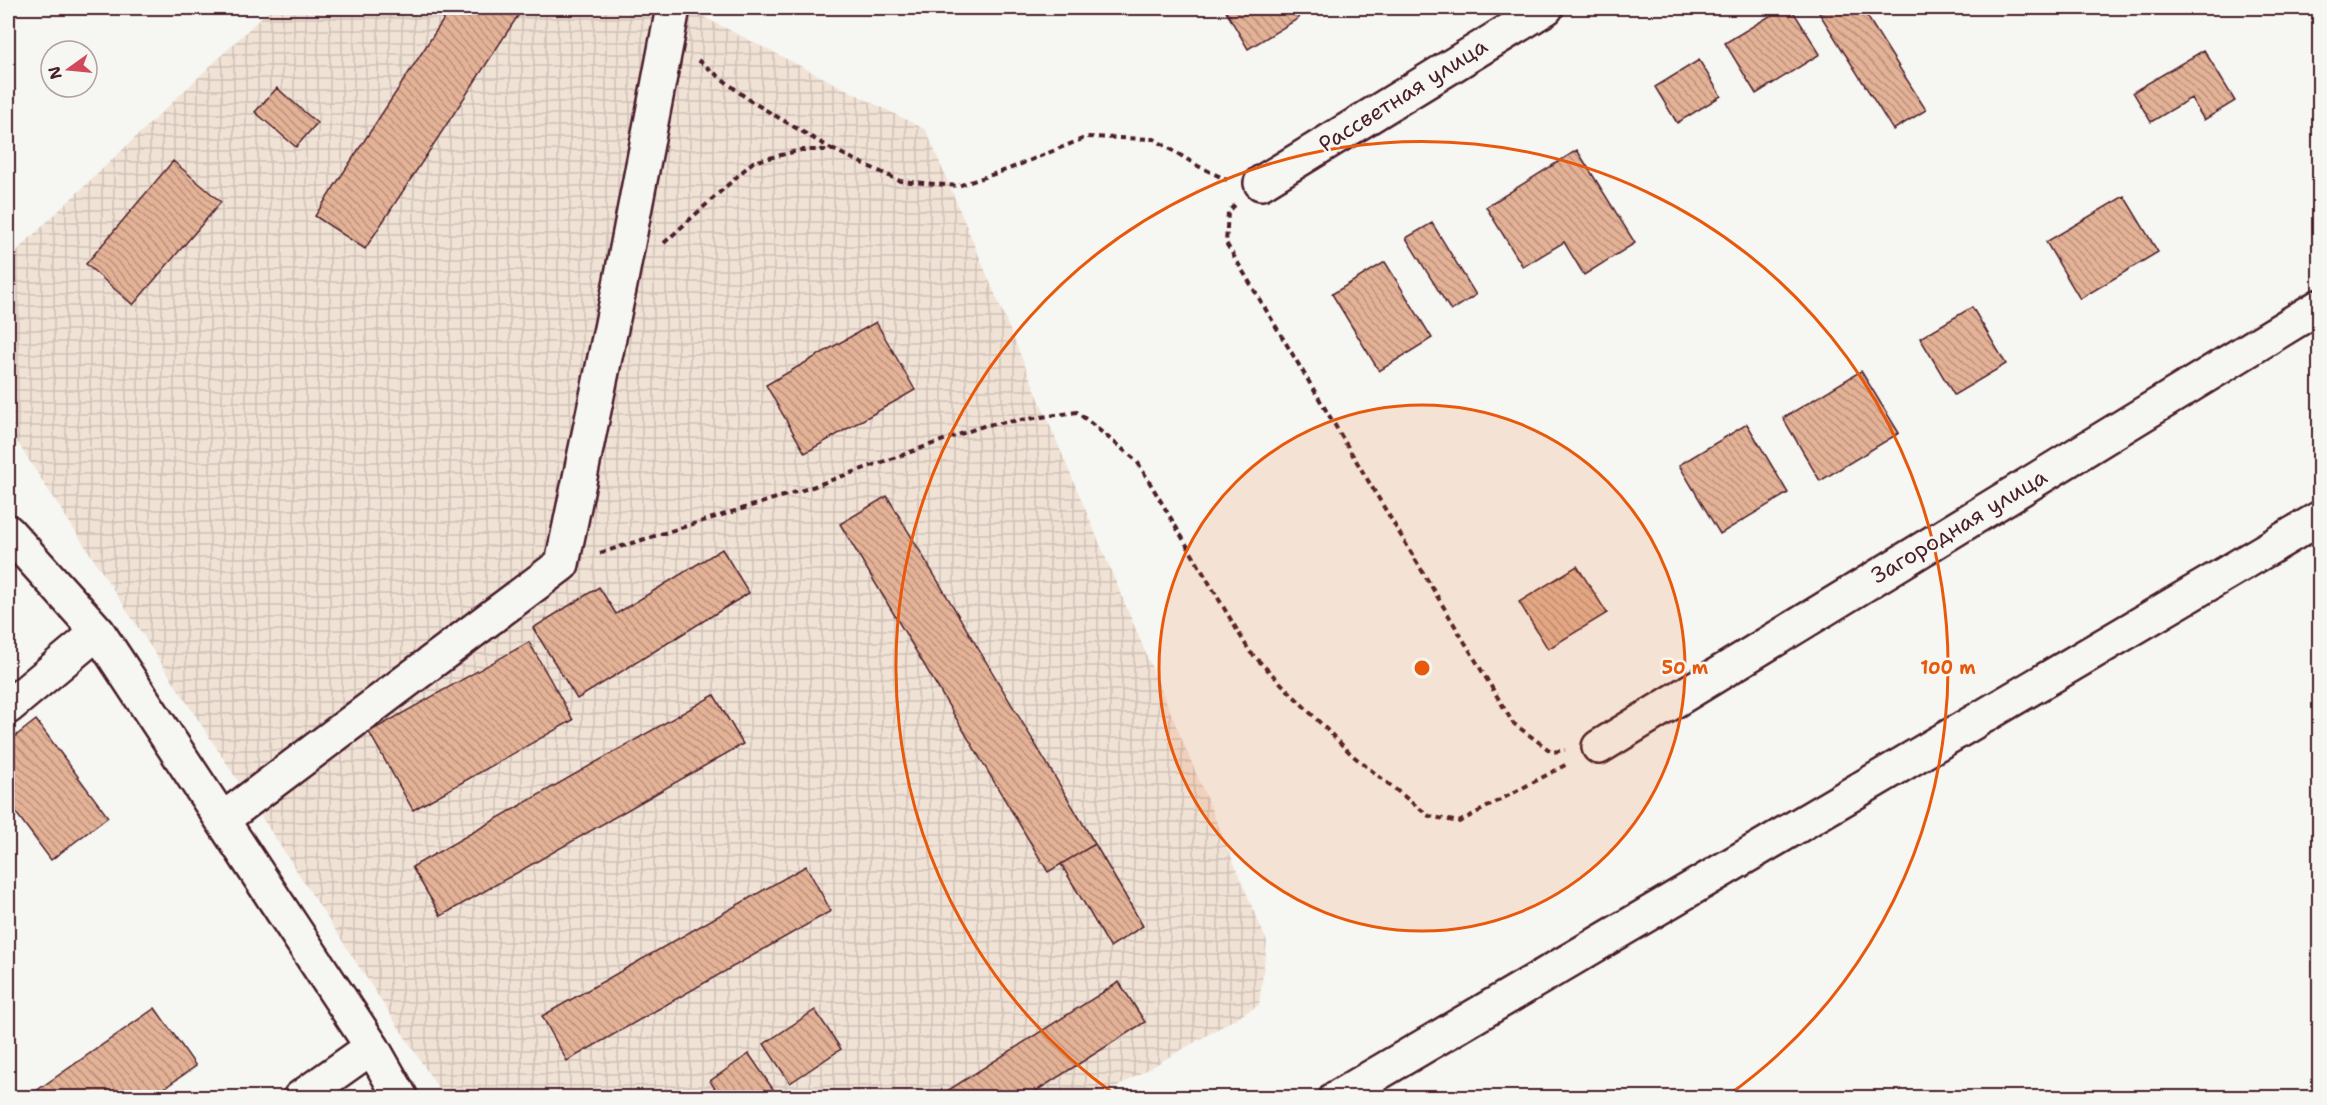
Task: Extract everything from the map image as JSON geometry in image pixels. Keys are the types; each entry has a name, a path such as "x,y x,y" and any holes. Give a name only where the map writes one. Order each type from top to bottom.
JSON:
{"street":[{"name":"Рассветная улица","path":"1261,183 1546,8"},
{"path":"222,820 562,564 620,285 672,12"},
{"name":"Загородная улица","path":"1599,747 2319,306"},
{"path":"1336,1098 2319,518"},
{"path":"8,532 98,632 372,1047 401,1098"},
{"path":"8,707 98,632"},
{"path":"300,1098 372,1047"}],"path":[{"path":"672,12 700,63 749,100 834,150 900,181 957,186 1009,169 1087,137 1154,139 1198,166 1229,181 1261,183"},
{"path":"657,249 753,162 801,150 834,150"},
{"path":"1261,183 1228,212 1226,243 1513,723 1552,752 1599,747"},
{"path":"562,564 812,487 986,425 1077,412 1137,461 1250,652 1352,755 1429,816 1459,822 1506,799 1599,747"}],"shaded area":[{"path":"271,8 686,8 926,130 1267,942 1259,1005 1100,1097 444,1097 8,428 8,259"}],"building":[{"path":"451,8 523,8 365,249 315,216"},
{"path":"1224,8 1293,8 1299,18 1248,49"},
{"path":"1783,8 1791,8 1820,54 1756,94 1725,43"},
{"path":"1816,8 1862,8 1926,110 1893,130"},
{"path":"2204,50 2235,101 2204,120 2191,98 2151,122 2133,92"},
{"path":"1699,60 1721,96 1677,123 1655,87"},
{"path":"277,88 317,123 296,147 255,112"},
{"path":"1577,150 1635,243 1584,275 1564,242 1523,267 1486,207"},
{"path":"173,161 221,202 133,305 86,264"},
{"path":"2124,196 2158,252 2080,299 2046,242"},
{"path":"1432,223 1476,295 1451,311 1406,238"},
{"path":"1385,262 1432,338 1379,371 1332,294"},
{"path":"1972,307 2006,364 1954,395 1920,338"},
{"path":"876,322 915,390 805,453 766,385"},
{"path":"1861,371 1899,433 1820,481 1783,418"},
{"path":"1747,424 1788,493 1720,534 1679,465"},
{"path":"887,496 1095,844 1048,872 840,524"},
{"path":"722,549 749,593 577,699 533,628 599,587 616,614"},
{"path":"1577,566 1607,613 1548,649 1519,602"},
{"path":"529,642 573,720 413,810 369,732"},
{"path":"714,695 743,744 441,916 412,867"},
{"path":"36,720 108,817 51,860 8,802 8,742"},
{"path":"1095,844 1143,926 1110,947 1061,864"},
{"path":"806,866 831,911 567,1061 542,1016"},
{"path":"1119,982 1145,1022 1025,1098 951,1098 947,1091"},
{"path":"155,1008 196,1066 150,1098 26,1098"},
{"path":"815,1010 841,1049 790,1083 764,1044"},
{"path":"749,1054 779,1098 721,1098 710,1081"}]}
